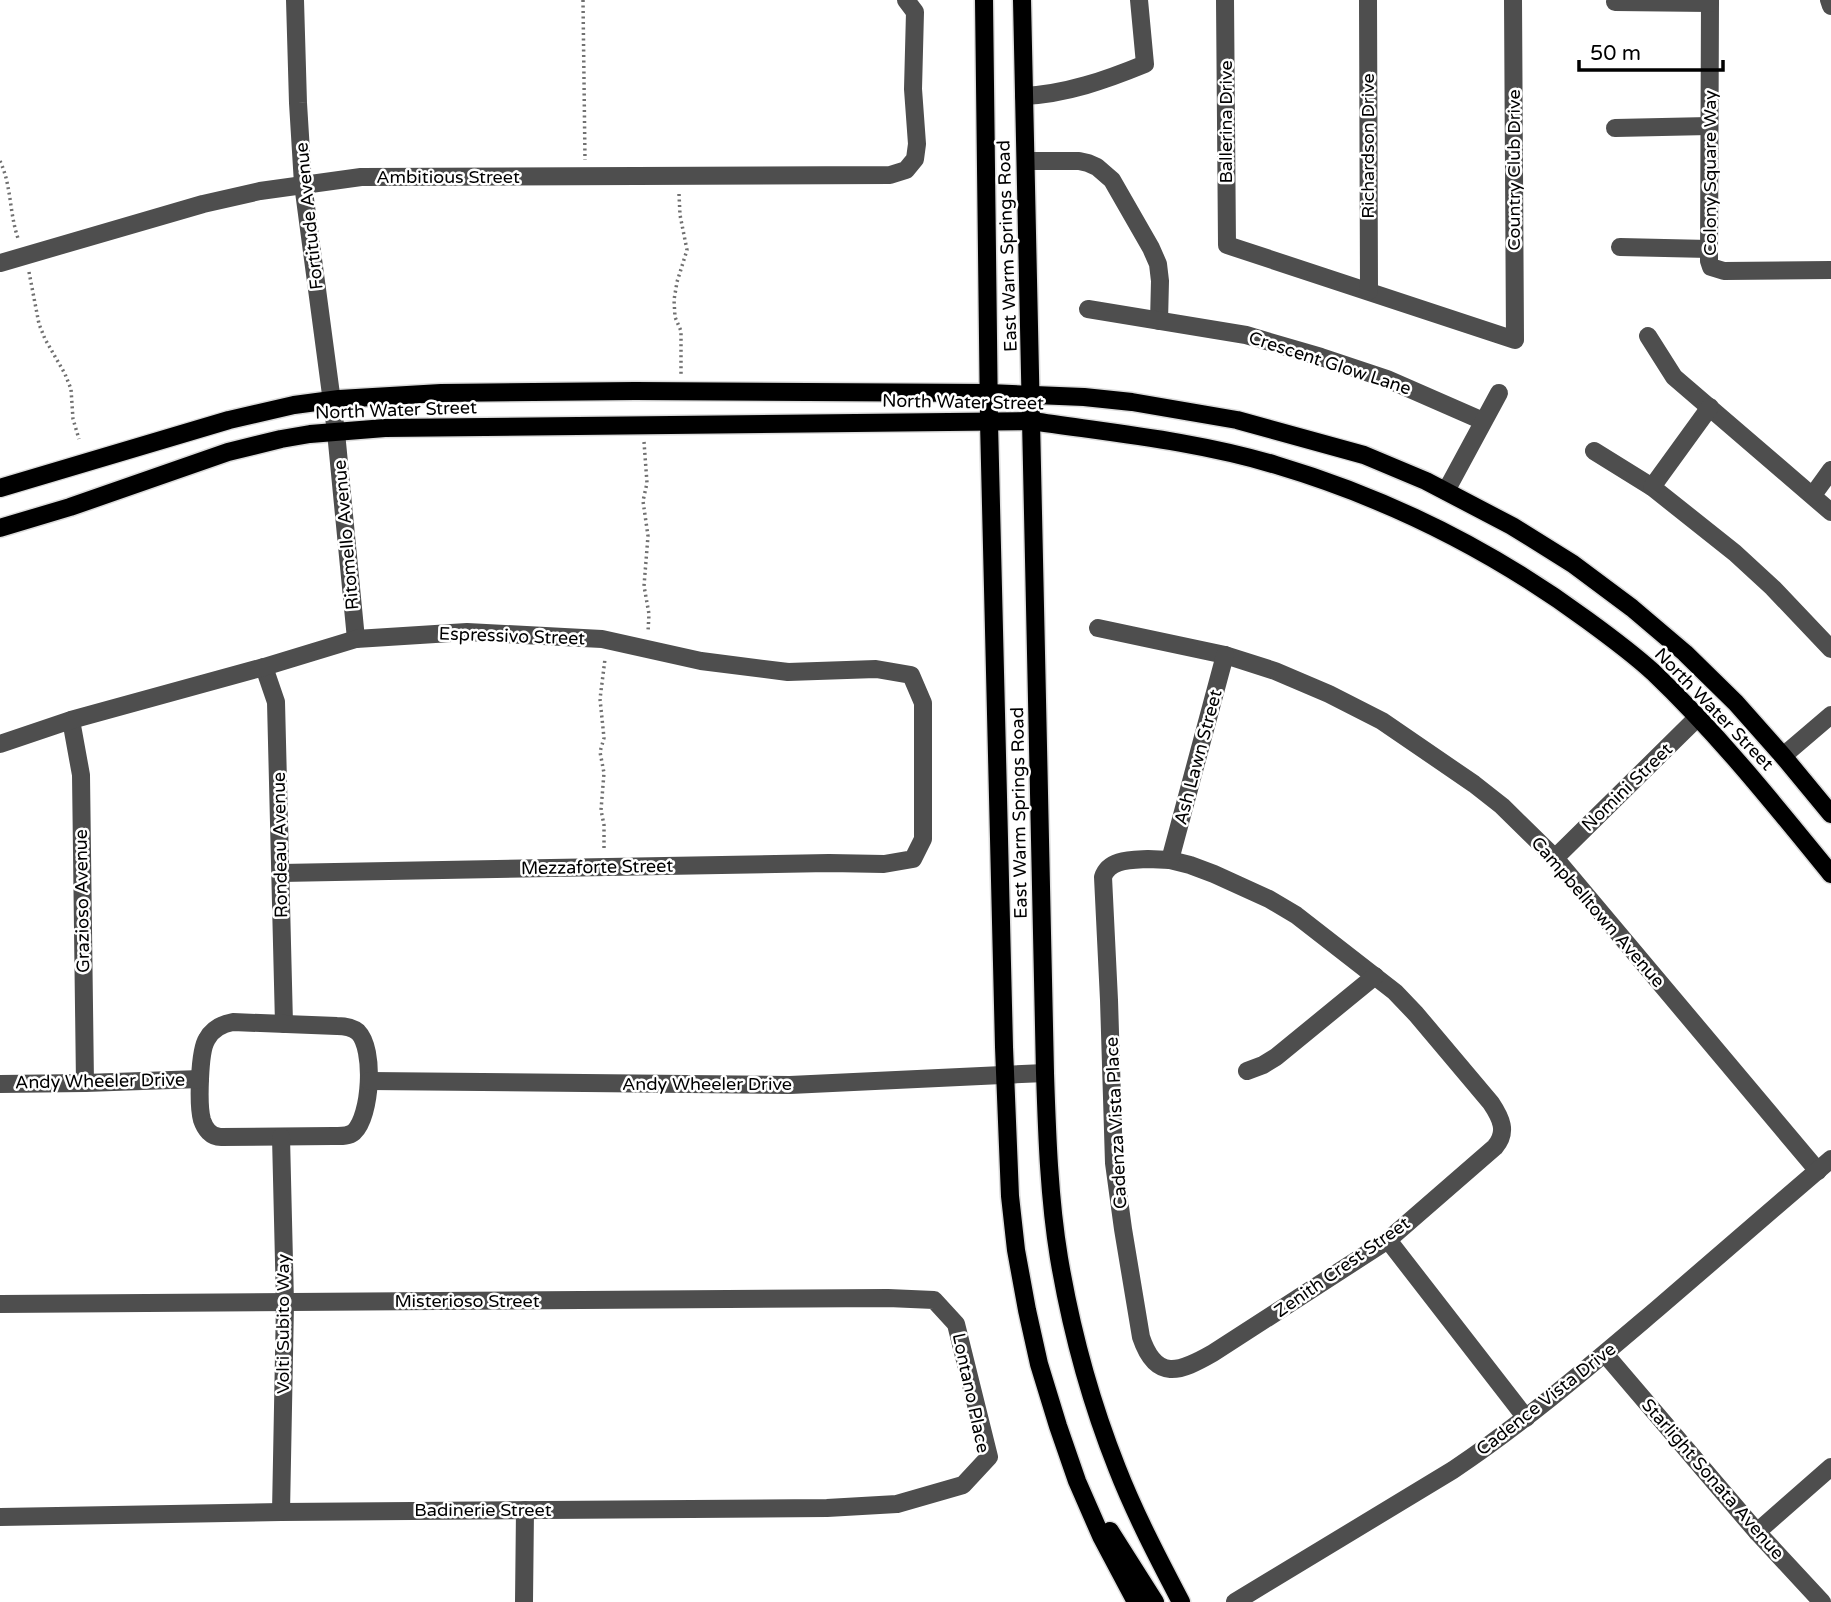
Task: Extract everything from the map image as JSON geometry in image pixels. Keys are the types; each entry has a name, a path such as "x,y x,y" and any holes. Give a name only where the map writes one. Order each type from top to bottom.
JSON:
{"main road":[{"name":"East Warm Springs Road","path":"984,0 989,422 1004,1076 1010,1196 1022,1286 1039,1364 1077,1481 1101,1536 1136,1602"},
{"name":"East Warm Springs Road","path":"1022,0 1045,1073 1051,1191 1059,1256 1074,1334 1097,1412 1138,1519 1181,1602"},
{"name":"North Water Street","path":"0,488 229,420 294,405 442,393 989,393 1132,402 1237,420 1364,455 1447,491 1512,526 1573,565 1632,608 1702,669 1736,703 1831,814"},
{"name":"North Water Street","path":"0,528 70,507 228,452 310,434 384,428 1032,421 1179,443 1274,464 1351,491 1460,540 1560,600 1642,663 1698,717 1729,749 1831,874"},
{"path":"1077,1481 1155,1602"}],"street":[{"name":"Fortitude Avenue","path":"295,0 303,184 336,432"},
{"path":"1024,96 1045,95 1083,86 1145,64 1139,0"},
{"name":"Ballerina Drive","path":"1225,0 1227,245 1369,291"},
{"name":"Richardson Drive","path":"1368,0 1369,291"},
{"name":"Country Club Drive","path":"1369,291 1514,340 1513,0"},
{"path":"1829,0 1831,6"},
{"name":"Ambitious Street","path":"0,263 203,204 260,191 361,177 890,175 906,170 915,159 917,144 913,89 915,12 907,1"},
{"path":"1615,2 1710,2"},
{"name":"Colony Square Way","path":"1710,2 1711,267 1724,271 1831,271"},
{"path":"1615,128 1709,126"},
{"path":"1026,161 1079,161 1097,167 1112,180 1158,264 1159,321"},
{"path":"1620,247 1709,249"},
{"name":"Crescent Glow Lane","path":"1088,309 1246,335 1397,383 1483,421"},
{"path":"1648,336 1674,377 1831,512"},
{"path":"1447,491 1499,393"},
{"path":"1651,487 1710,407"},
{"name":"Ritomello Avenue","path":"336,432 355,639"},
{"path":"1594,451 1651,487 1735,553 1773,588 1831,649"},
{"path":"1813,495 1831,470"},
{"name":"Campbelltown Avenue","path":"1098,628 1225,654 1275,671 1382,721 1474,783 1502,806 1555,858 1824,1165"},
{"name":"Espressivo Street","path":"0,744 71,720 355,639 467,632 601,639 701,661 788,672 876,669 911,675 923,703 923,839 913,859"},
{"name":"Ash Lawn Street","path":"1170,860 1225,654"},
{"name":"Rondeau Avenue","path":"264,667 276,702 284,1024"},
{"path":"1783,756 1831,715"},
{"name":"Nomini Street","path":"1555,858 1698,717"},
{"name":"Grazioso Avenue","path":"71,720 81,775 85,1083"},
{"name":"Mezzaforte Street","path":"281,873 884,864 913,859"},
{"name":"Cadenza Vista Place","path":"1162,1367 1147,1353 1141,1337 1116,1178 1102,884 1105,870 1116,863 1126,860 1170,860"},
{"path":"1170,860 1214,874 1282,906 1375,976 1276,1057 1247,1071"},
{"name":"Zenith Crest Street","path":"1162,1367 1176,1369 1195,1364 1388,1240 1498,1144 1503,1133 1501,1119 1491,1103 1416,1014 1375,976"},
{"name":"Andy Wheeler Drive","path":"221,1024 284,1024 347,1027 356,1030 364,1040 368,1053 367,1102 355,1131 347,1135 215,1137 207,1131 201,1118 200,1079 205,1041 221,1024"},
{"name":"Andy Wheeler Drive","path":"369,1081 790,1085 1045,1073"},
{"name":"Andy Wheeler Drive","path":"0,1084 200,1079"},
{"name":"Volti Subito Way","path":"281,1137 285,1303 281,1512"},
{"name":"Cadence Vista Drive","path":"1235,1602 1453,1471 1527,1418 1824,1165"},
{"path":"1388,1240 1527,1418"},
{"name":"Misterioso Street","path":"0,1304 888,1298 934,1300"},
{"name":"Lontano Place","path":"934,1300 956,1324 989,1457 963,1485"},
{"name":"Starlight Sonata Avenue","path":"1605,1354 1757,1532 1822,1602"},
{"path":"1757,1532 1831,1467"},
{"name":"Badinerie Street","path":"0,1517 827,1508 897,1504 963,1485"},
{"path":"524,1602 525,1510"}],"path":[{"path":"583,0 585,176"},
{"path":"0,161 15,232 31,277 39,324 71,389 73,419 79,439"},
{"path":"680,176 678,201 687,250 674,300 675,317 681,331 681,392"},
{"path":"643,426 647,483 643,501 648,536 644,586 649,614 647,649"},
{"path":"601,639 605,659 600,699 604,738 600,752 604,773 601,810 604,825 604,867"}]}
